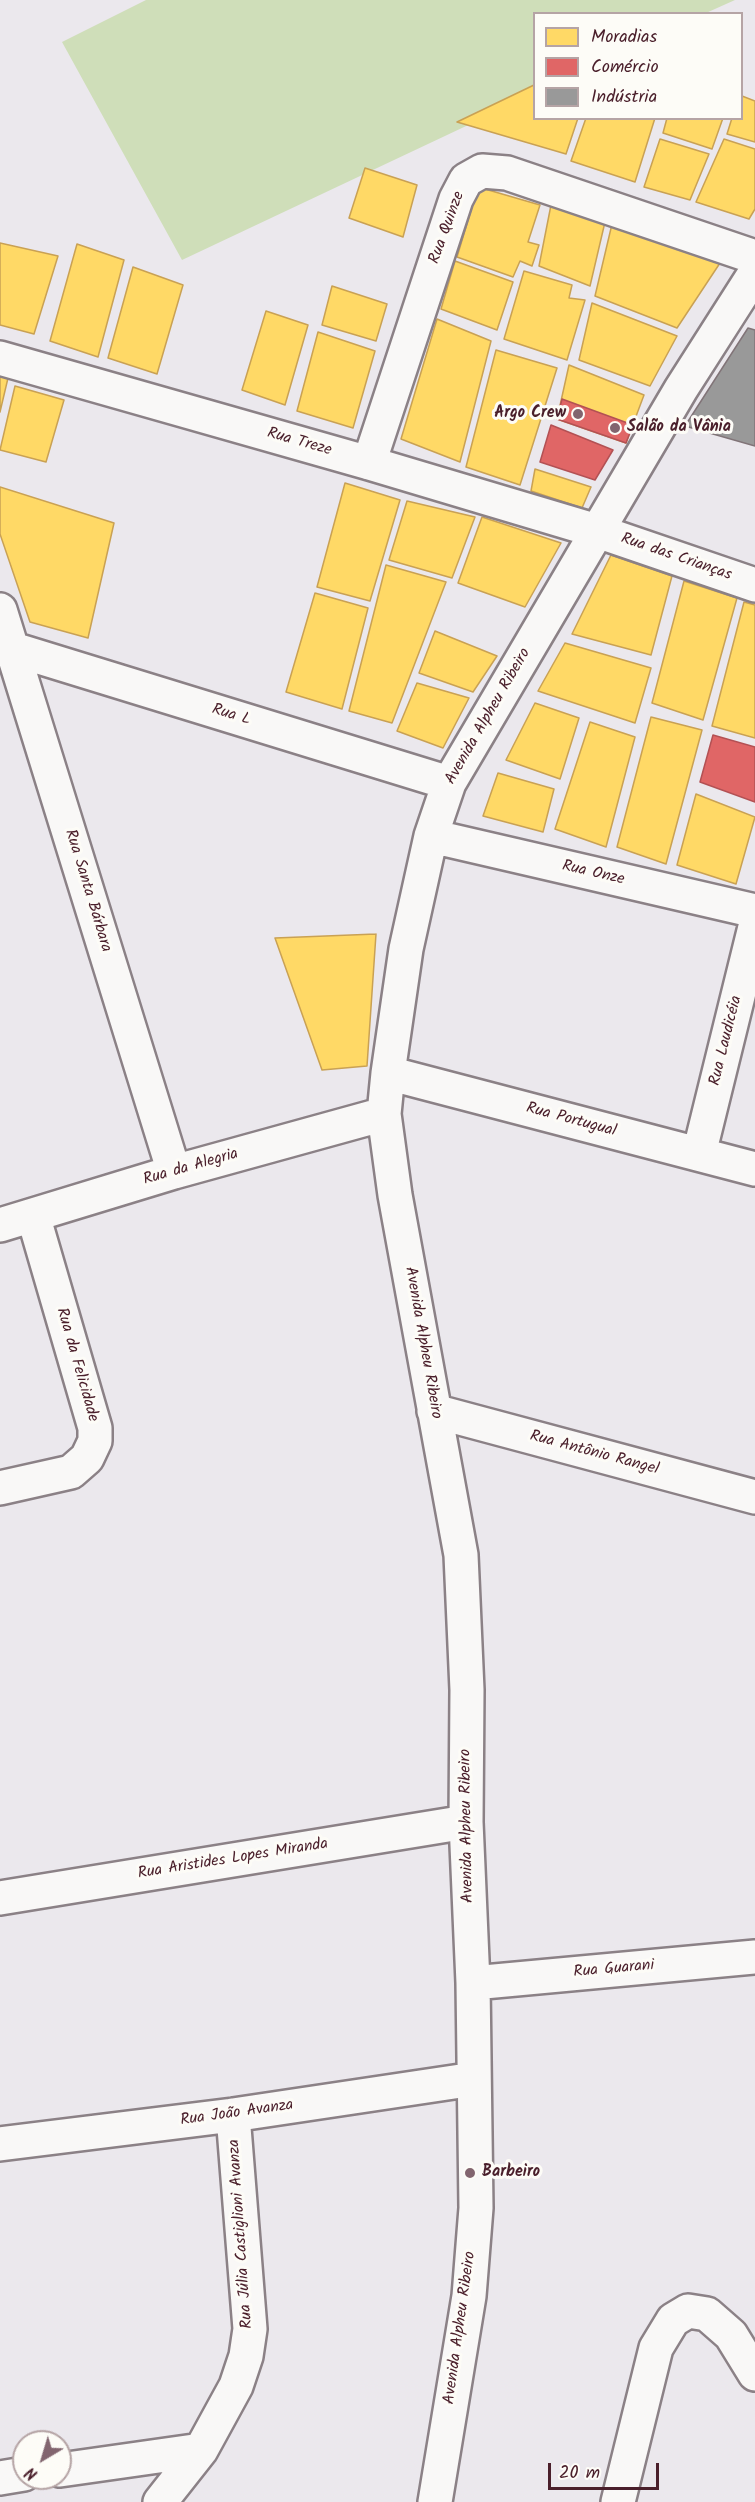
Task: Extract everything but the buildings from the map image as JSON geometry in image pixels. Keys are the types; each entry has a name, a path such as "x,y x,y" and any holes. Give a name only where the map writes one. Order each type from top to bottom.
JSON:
{"street":[{"name":"Rua Quinze","path":"369,463 456,199 466,180 482,171 507,173 755,257"},
{"name":"Avenida Alpheu Ribeiro","path":"435,2502 469,2296 476,2208 473,1983 466,1822 467,1690 461,1555 395,1195 384,1114 388,1073 406,949 430,836 449,783 681,389 755,273"},
{"name":"Rua Treze","path":"0,358 369,463 597,531"},
{"name":"Rua das Crianças","path":"597,531 755,585"},
{"name":"Rua Santa Bárbara","path":"0,610 174,1172"},
{"name":"Rua L","path":"13,650 449,783"},
{"name":"Rua Onze","path":"430,836 755,911"},
{"name":"Rua Laudicéia","path":"699,1154 755,927"},
{"name":"Rua Portugual","path":"388,1073 755,1170"},
{"name":"Rua da Alegria","path":"0,1225 174,1172 384,1114"},
{"name":"Rua da Felicidade","path":"0,1488 71,1472 87,1458 95,1441 95,1428 33,1215"},
{"name":"Rua Antônio Rangel","path":"434,1411 755,1497"},
{"name":"Rua Aristides Lopes Miranda","path":"0,1898 466,1822"},
{"name":"Rua Guarani","path":"473,1983 755,1957"},
{"name":"Rua João Avanza","path":"0,2144 233,2115 474,2079"},
{"name":"Rua Júlia Castiglioni Avanza","path":"160,2502 201,2450 236,2386 246,2356 250,2328 233,2115"},
{"path":"618,2502 656,2348 673,2320 688,2311 707,2314 731,2335 755,2374"},
{"path":"72,2468 201,2450"}],"green space":[{"path":"146,0 735,0 708,12 533,12 533,94 182,260 62,42"}],"place":[{"name":"Argo Crew","path":"578,414"},
{"name":"Salão da Vânia","path":"615,428"},
{"name":"Barbeiro","path":"470,2173"}]}
